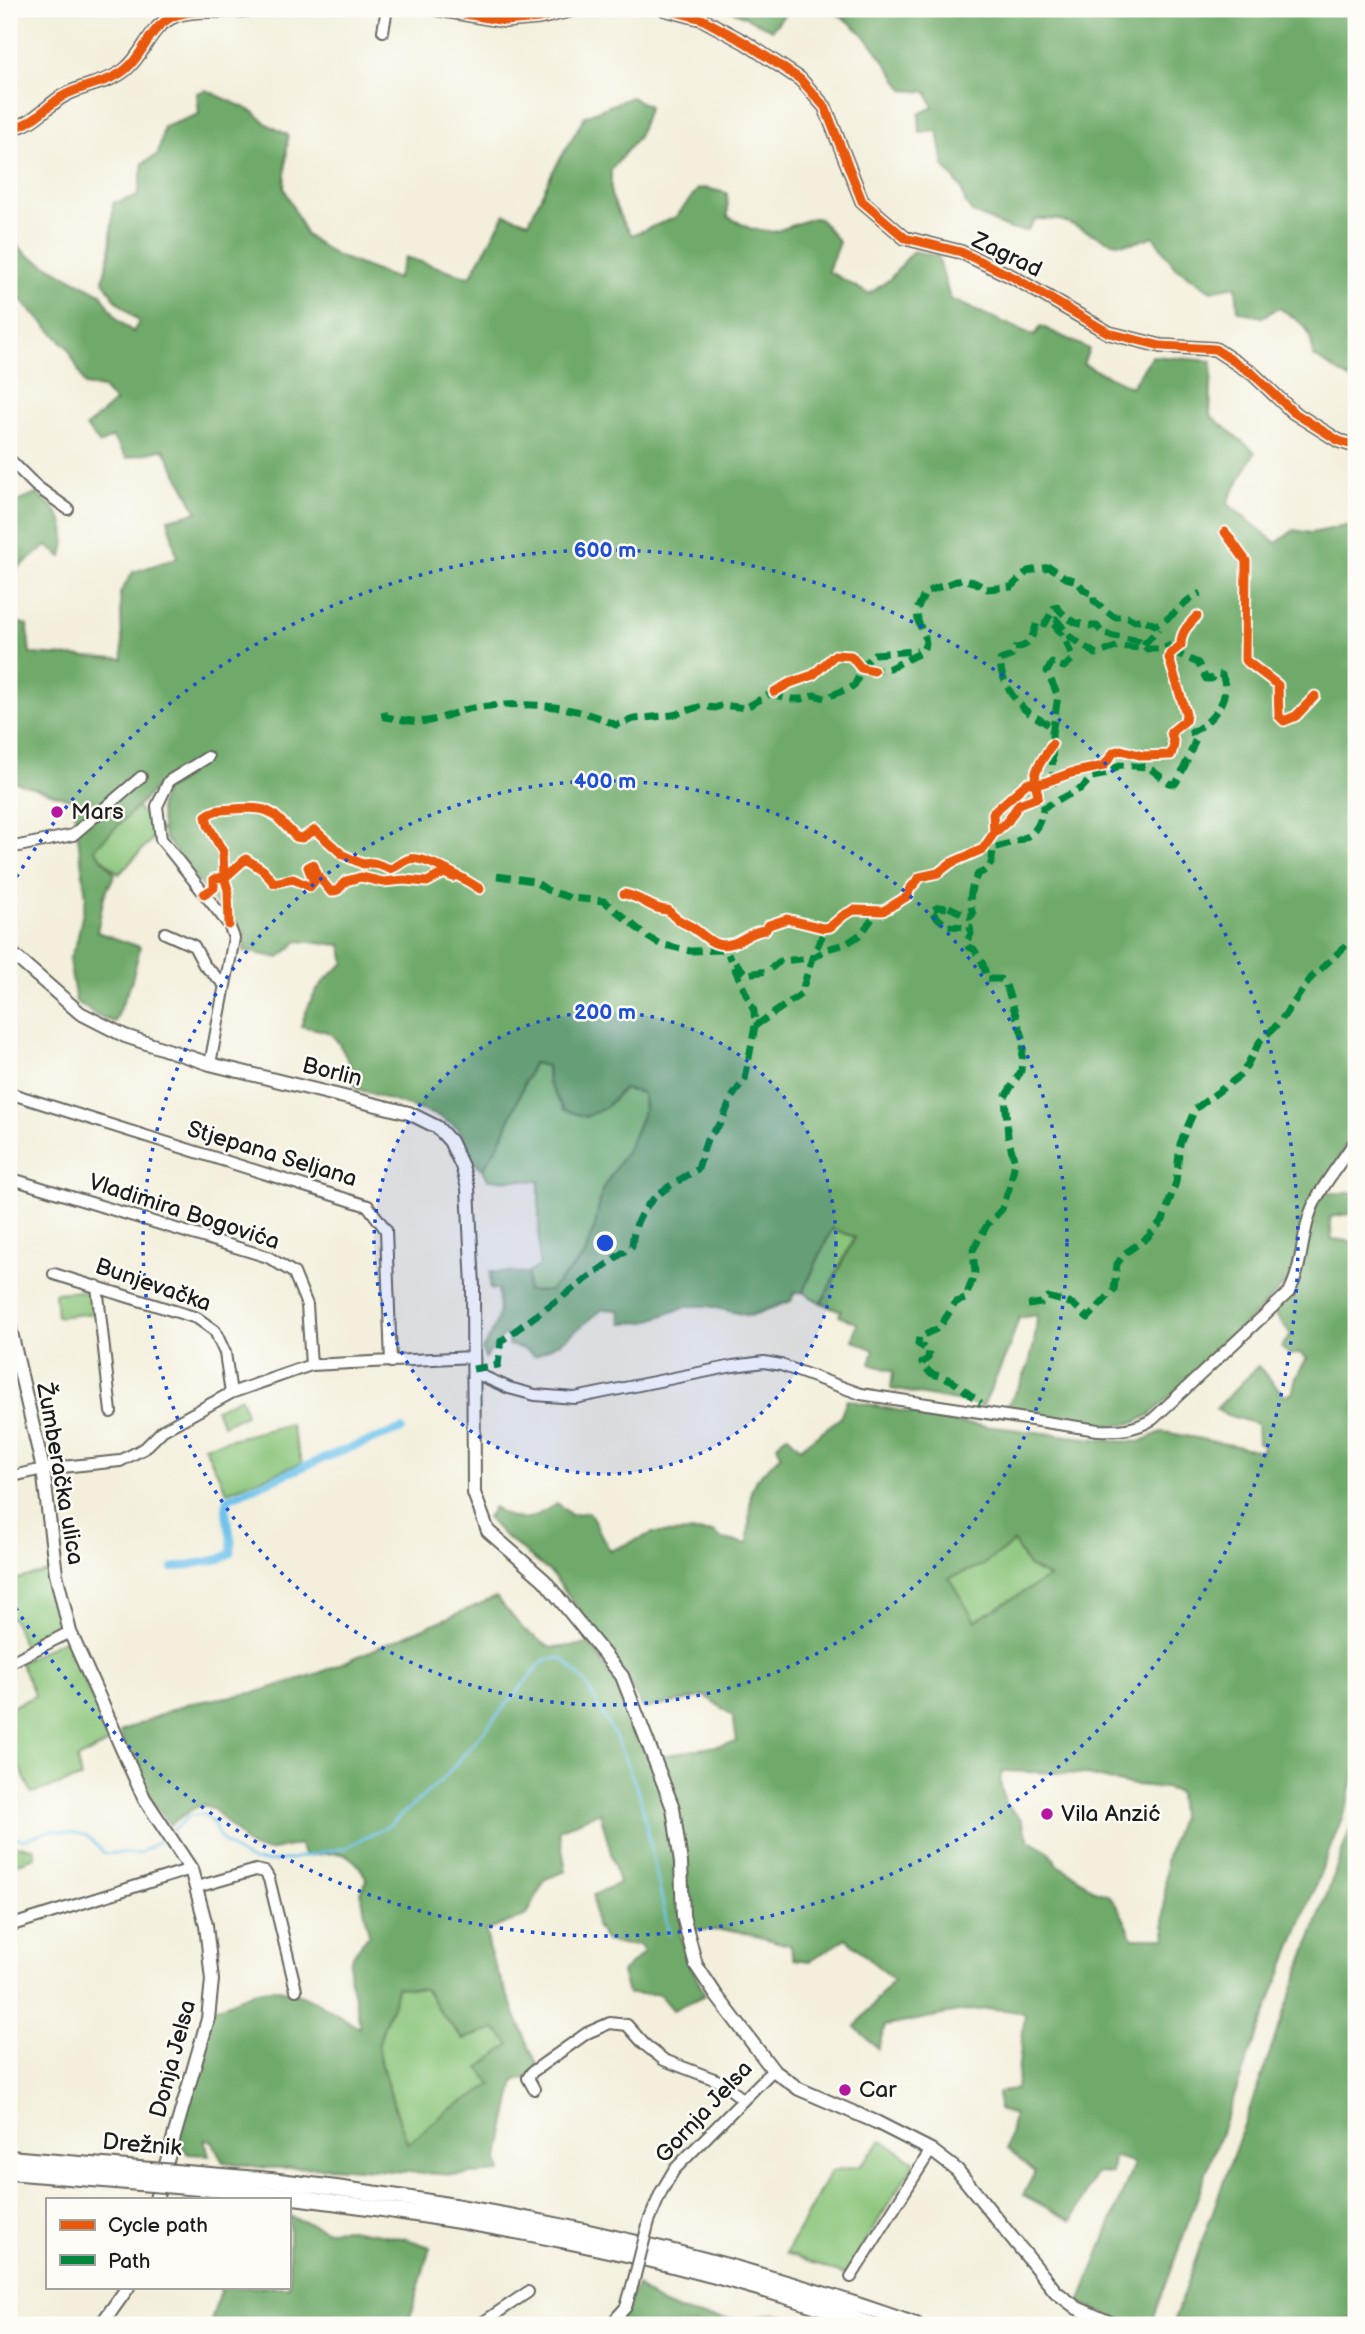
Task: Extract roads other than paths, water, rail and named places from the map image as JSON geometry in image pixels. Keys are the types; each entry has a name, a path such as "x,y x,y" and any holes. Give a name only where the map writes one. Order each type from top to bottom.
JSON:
{"highway":[{"name":"Drežnik","path":"9,2158 270,2187"},
{"name":"Drežnik","path":"9,2172 270,2187"},
{"path":"270,2187 572,2243 760,2290 872,2325"},
{"path":"270,2187 430,2201 602,2235 792,2284 916,2325"}],"main road":[{"path":"9,127 24,125 68,93 125,70 153,31 173,17 257,9"},
{"path":"436,9 505,21 539,18 576,9"},
{"name":"Zagrad","path":"664,9 702,19 746,43 800,79 825,107 862,201 905,238 961,252 1013,277 1109,333 1161,346 1215,349 1253,374 1293,412 1339,441 1356,446"},
{"name":"Borlin","path":"9,951 70,1005 101,1025 125,1036 211,1064 410,1113 437,1126 443,1132 457,1154 468,1188 473,1272 474,1493 488,1531 544,1580 622,1676 673,1808 681,1863 683,1916 696,1965 716,1996 773,2070 810,2094 876,2122 931,2150 957,2170 1056,2291 1077,2308 1115,2325"},
{"name":"Žumberačka ulica","path":"9,1324 43,1469 56,1574 70,1632 144,1798 191,1870"},
{"name":"Donja Jelsa","path":"156,2198 210,2007 210,1950 191,1870"},
{"path":"101,2325 127,2288"}],"street":[{"path":"383,31 387,9"},
{"path":"9,459 36,486 68,509"},
{"path":"208,757 169,781 157,806 161,839 229,925 234,938 211,1064"},
{"path":"9,848 73,835 141,777"},
{"path":"165,933 194,946 204,965 225,985"},
{"name":"Stjepana Seljana","path":"9,1093 368,1206 386,1230 391,1362"},
{"path":"473,1372 509,1388 535,1395 575,1398 764,1362 781,1365 861,1394 1072,1427 1127,1430 1142,1426 1153,1419 1289,1292 1311,1210 1322,1188 1356,1139"},
{"name":"Vladimira Bogovića","path":"9,1178 268,1257 294,1273 307,1306 311,1365"},
{"name":"Bunjevačka","path":"54,1274 197,1318 215,1331 225,1353 231,1393"},
{"path":"97,1286 111,1412"},
{"path":"9,1476 43,1469 120,1461 145,1447 163,1430 231,1393 311,1365 473,1357"},
{"path":"9,1663 70,1632"},
{"path":"9,1926 191,1870"},
{"path":"197,1887 256,1870 265,1872 296,1990"},
{"path":"534,2089 528,2078 532,2071 587,2033 610,2023 627,2025 644,2044 664,2060 719,2081 743,2099"},
{"name":"Gornja Jelsa","path":"610,2325 626,2307 649,2221 674,2170 773,2070"},
{"path":"851,2277 931,2150"},
{"path":"479,2325 527,2292"}],"waterway":[{"path":"173,1568 220,1559 231,1553 226,1511 229,1498 402,1429"},
{"path":"172,1831 190,1815 203,1814 213,1822 219,1837 252,1861 291,1859 345,1848 391,1824 446,1776 544,1660 562,1658 585,1682 615,1736 640,1796 669,1934"},
{"path":"9,1835 23,1840 52,1830 86,1835 104,1853 138,1854 160,1841"}],"place":[{"name":"Mars","path":"57,812"},
{"name":"Vila Anzić","path":"1047,1814"},
{"name":"Car","path":"845,2090"}]}
